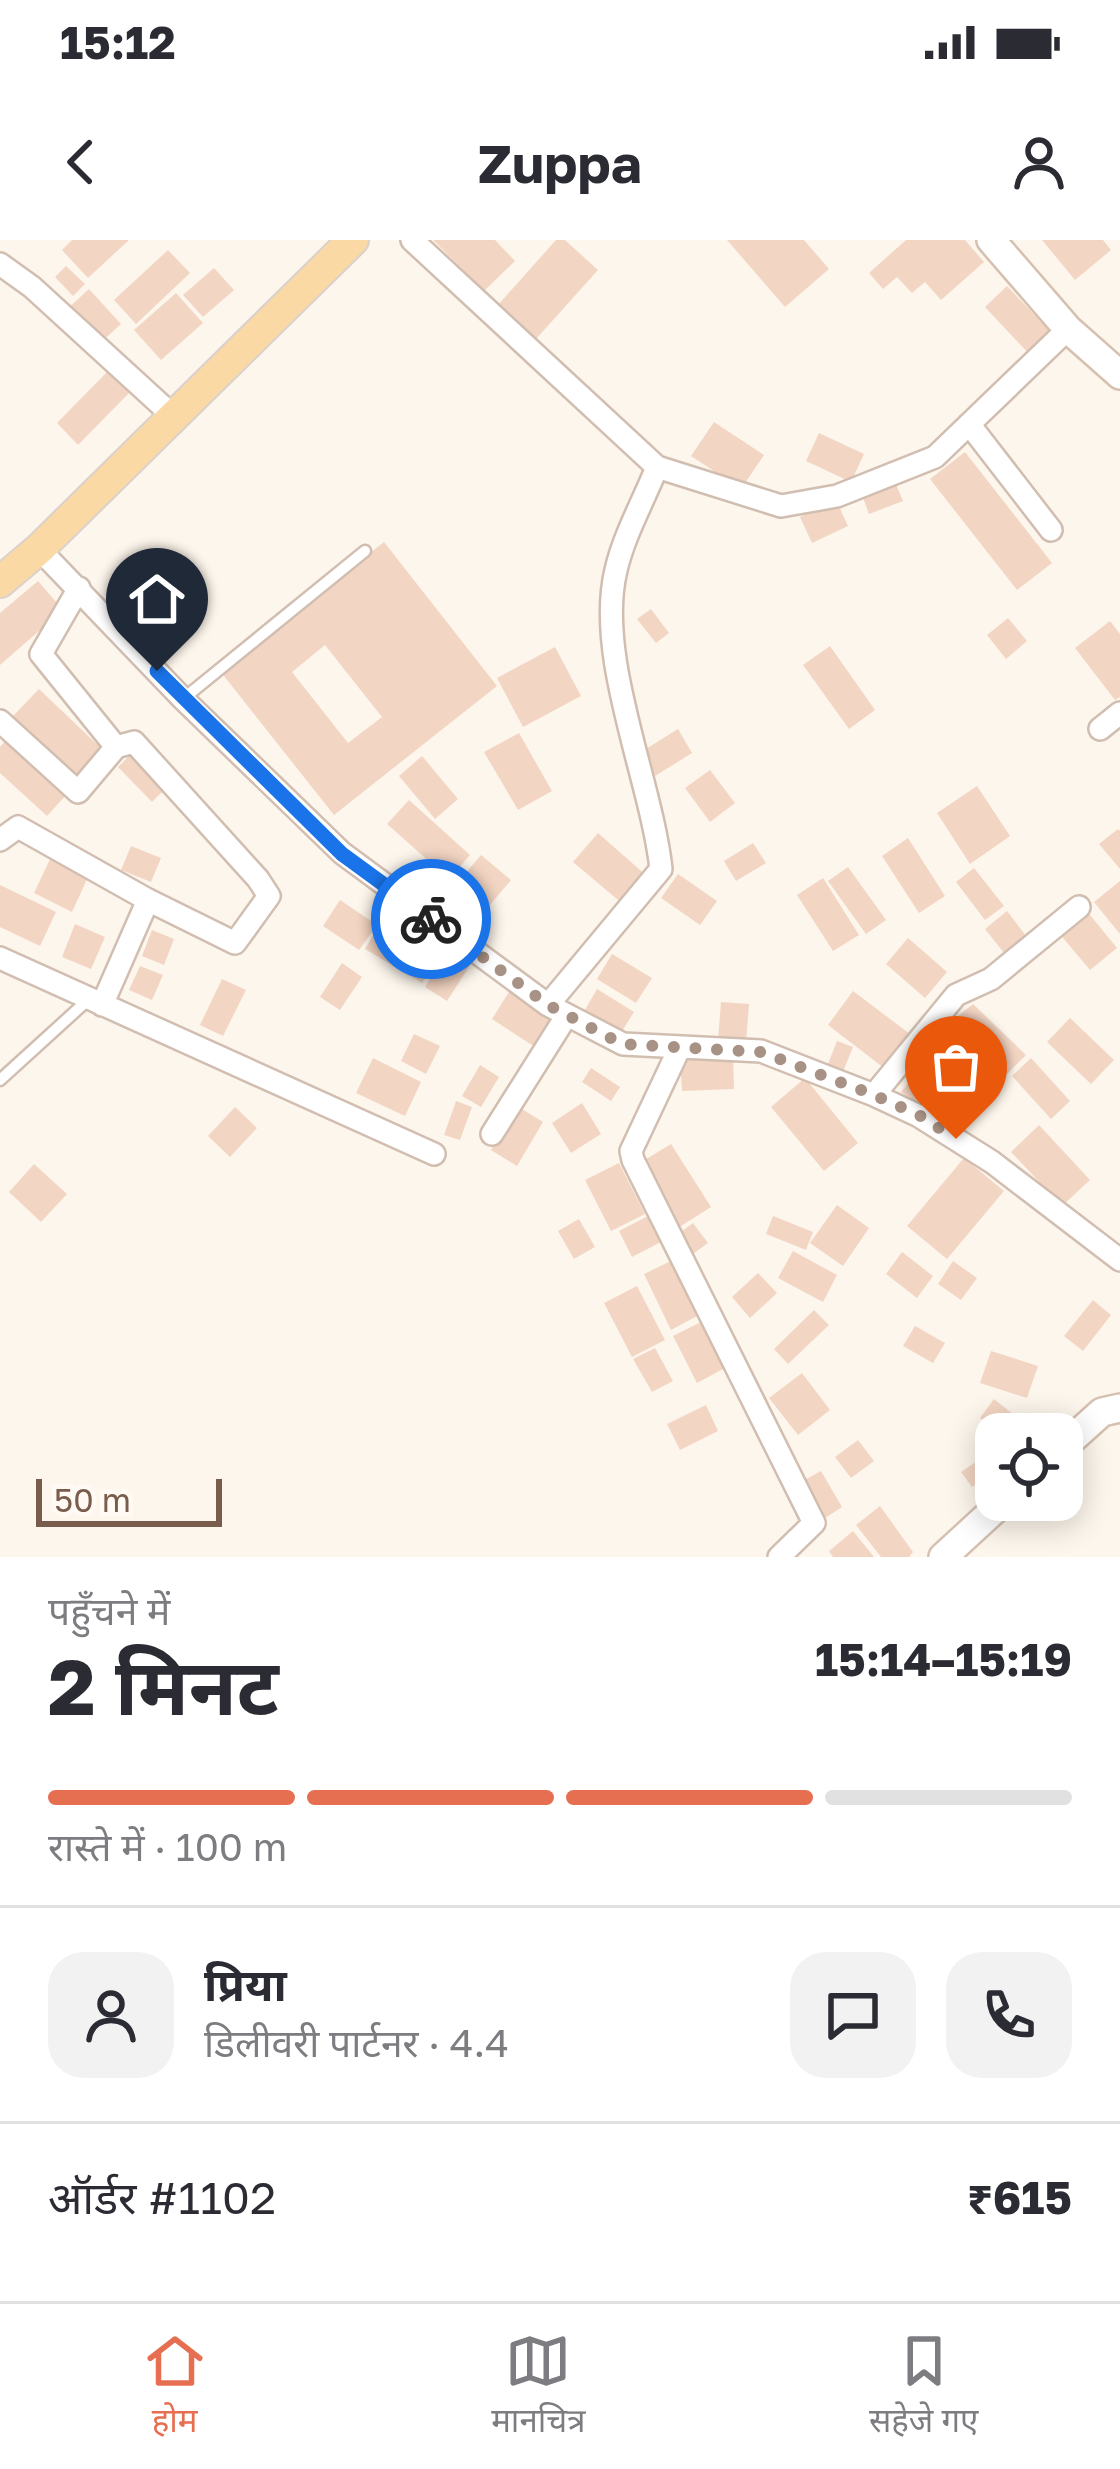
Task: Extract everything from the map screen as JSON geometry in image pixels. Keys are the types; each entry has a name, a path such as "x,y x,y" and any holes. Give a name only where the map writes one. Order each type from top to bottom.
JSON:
{"main road":[{"path":"0,582 353,240"}],"street":[{"path":"412,240 657,467 762,503 799,504 837,496 935,457 1068,328"},
{"path":"992,240 1068,328 1120,375"},
{"path":"0,264 32,286 172,415"},
{"path":"969,424 1051,530"},
{"path":"492,1134 557,1010 661,869 656,828 620,686 613,627 615,571 657,467"},
{"path":"39,549 342,854 557,1010 622,1044 761,1052 874,1095 919,1115 992,1162 1120,1260"},
{"path":"80,588 41,654 116,747"},
{"path":"1100,729 1120,713"},
{"path":"0,721 78,792 116,747 134,742 258,879 268,896 235,944 18,827 0,840"},
{"path":"95,1002 148,901"},
{"path":"874,1095 956,995 991,979 1079,907"},
{"path":"0,958 434,1154"},
{"path":"680,1047 631,1151 814,1523 779,1557"},
{"path":"1083,1429 1102,1412 1120,1408"},
{"path":"943,1557 982,1521"}],"lane":[{"path":"183,699 364,551"},
{"path":"0,1080 95,1002"}],"building":[{"path":"72,240 129,240 88,278 62,250"},
{"path":"433,240 495,240 515,261 484,291"},
{"path":"556,240 565,240 598,270 536,339 498,305"},
{"path":"727,240 804,240 829,269 785,307"},
{"path":"906,240 965,240 984,262 941,300 925,282 912,293 897,277 883,289 869,273"},
{"path":"1042,240 1103,240 1111,250 1075,280"},
{"path":"168,250 190,273 136,324 114,300"},
{"path":"66,266 85,284 73,296 55,277"},
{"path":"214,268 234,290 203,317 183,295"},
{"path":"1007,286 1054,335 1031,356 985,307"},
{"path":"89,289 121,324 97,346 65,311"},
{"path":"176,293 203,323 161,360 134,330"},
{"path":"107,372 129,393 78,445 57,423"},
{"path":"714,422 764,455 741,489 691,456"},
{"path":"819,433 864,454 851,482 806,461"},
{"path":"965,452 1052,563 1017,590 930,479"},
{"path":"895,482 903,501 869,514 862,495"},
{"path":"836,500 848,526 812,543 800,517"},
{"path":"384,542 497,686 334,815 220,671","holes":["325,645 382,717 348,743 292,672"]},
{"path":"38,581 63,610 0,665 0,613"},
{"path":"651,609 669,633 656,643 637,619"},
{"path":"1008,618 1027,641 1006,659 987,635"},
{"path":"1110,621 1120,634 1120,697 1115,700 1075,648"},
{"path":"830,646 875,710 849,729 803,665"},
{"path":"555,647 581,696 523,727 497,678"},
{"path":"39,689 106,753 79,783 11,718"},
{"path":"678,729 692,753 655,776 641,752"},
{"path":"519,733 552,791 518,810 484,752"},
{"path":"7,739 67,794 47,816 0,773 0,747"},
{"path":"134,751 168,786 152,802 118,767"},
{"path":"422,756 458,799 435,819 399,776"},
{"path":"710,770 735,803 710,822 685,788"},
{"path":"977,786 1010,836 970,864 937,813"},
{"path":"409,800 470,855 449,879 387,824"},
{"path":"1120,831 1120,869 1099,844"},
{"path":"598,833 648,877 624,905 573,862"},
{"path":"908,838 945,896 919,913 882,856"},
{"path":"753,843 766,863 736,881 724,861"},
{"path":"131,846 161,858 151,882 121,870"},
{"path":"481,855 511,880 489,906 459,881"},
{"path":"51,857 89,875 72,912 34,893"},
{"path":"848,867 886,920 866,934 828,881"},
{"path":"974,868 1004,906 985,920 956,882"},
{"path":"678,874 717,901 700,925 661,898"},
{"path":"823,878 859,935 833,951 797,895"},
{"path":"1120,881 1120,934 1094,902"},
{"path":"0,885 56,912 40,946 0,927"},
{"path":"340,900 377,925 359,950 323,926"},
{"path":"391,905 448,939 422,983 365,949"},
{"path":"1086,910 1117,948 1090,970 1058,932"},
{"path":"1007,911 1030,941 1008,958 985,929"},
{"path":"75,924 105,937 91,969 62,957"},
{"path":"152,930 174,939 164,965 142,956"},
{"path":"908,938 947,972 925,998 886,964"},
{"path":"450,948 472,962 447,1001 425,987"},
{"path":"612,954 652,978 636,1003 597,979"},
{"path":"342,963 362,977 340,1010 320,997"},
{"path":"140,966 163,975 152,1000 129,990"},
{"path":"222,979 246,990 223,1036 200,1025"},
{"path":"597,989 634,1012 619,1036 582,1015"},
{"path":"853,991 910,1034 884,1068 828,1025"},
{"path":"509,992 555,1023 538,1049 492,1019"},
{"path":"721,1002 749,1004 746,1042 718,1040"},
{"path":"973,1004 1026,1055 1003,1078 947,1025"},
{"path":"1070,1018 1114,1060 1091,1084 1047,1042"},
{"path":"414,1034 440,1046 426,1074 401,1061"},
{"path":"837,1041 853,1047 840,1079 824,1074"},
{"path":"931,1055 971,1086 943,1123 901,1092"},
{"path":"733,1057 734,1089 682,1091 680,1059"},
{"path":"373,1058 421,1082 405,1116 356,1093"},
{"path":"1031,1058 1070,1101 1051,1119 1012,1076"},
{"path":"480,1065 499,1077 481,1107 462,1096"},
{"path":"591,1068 620,1087 611,1101 582,1082"},
{"path":"805,1078 858,1143 824,1171 771,1107"},
{"path":"456,1101 472,1107 460,1140 444,1135"},
{"path":"582,1103 601,1134 571,1153 552,1123"},
{"path":"517,1106 543,1122 517,1166 491,1150"},
{"path":"235,1107 257,1128 230,1157 208,1136"},
{"path":"1039,1125 1090,1180 1062,1206 1011,1152"},
{"path":"671,1144 711,1207 673,1231 638,1164"},
{"path":"964,1158 1004,1191 947,1259 907,1226"},
{"path":"619,1163 645,1214 611,1231 585,1180"},
{"path":"34,1164 67,1194 41,1222 9,1192"},
{"path":"837,1205 869,1228 843,1266 810,1243"},
{"path":"648,1216 661,1242 632,1257 619,1231"},
{"path":"773,1216 813,1232 806,1250 766,1234"},
{"path":"579,1219 595,1247 574,1259 558,1231"},
{"path":"693,1223 708,1243 693,1254 678,1234"},
{"path":"793,1251 837,1275 823,1302 778,1278"},
{"path":"902,1252 933,1276 917,1298 886,1274"},
{"path":"673,1260 699,1315 671,1330 644,1274"},
{"path":"953,1261 977,1278 961,1300 938,1284"},
{"path":"758,1273 777,1293 750,1318 732,1297"},
{"path":"637,1286 665,1340 632,1357 604,1303"},
{"path":"1093,1300 1111,1315 1083,1351 1064,1336"},
{"path":"814,1310 829,1325 788,1364 774,1349"},
{"path":"701,1322 725,1368 697,1383 673,1336"},
{"path":"915,1326 945,1343 933,1363 903,1346"},
{"path":"655,1348 673,1381 652,1392 633,1359"},
{"path":"991,1351 1038,1366 1027,1398 980,1383"},
{"path":"802,1373 830,1410 798,1435 769,1398"},
{"path":"994,1399 1012,1413 984,1413"},
{"path":"706,1405 718,1431 680,1450 667,1424"},
{"path":"858,1440 874,1461 851,1478 835,1457"},
{"path":"975,1462 975,1485 972,1487 961,1472"},
{"path":"821,1471 842,1507 819,1522 797,1484"},
{"path":"880,1506 913,1552 909,1557 881,1557 856,1525"},
{"path":"853,1531 874,1557 833,1557 829,1551"}],"way so far":[{"path":"431,919 548,1005 622,1044 761,1052 919,1115 956,1139"}],"route":[{"path":"157,671 342,854 431,919"}]}
